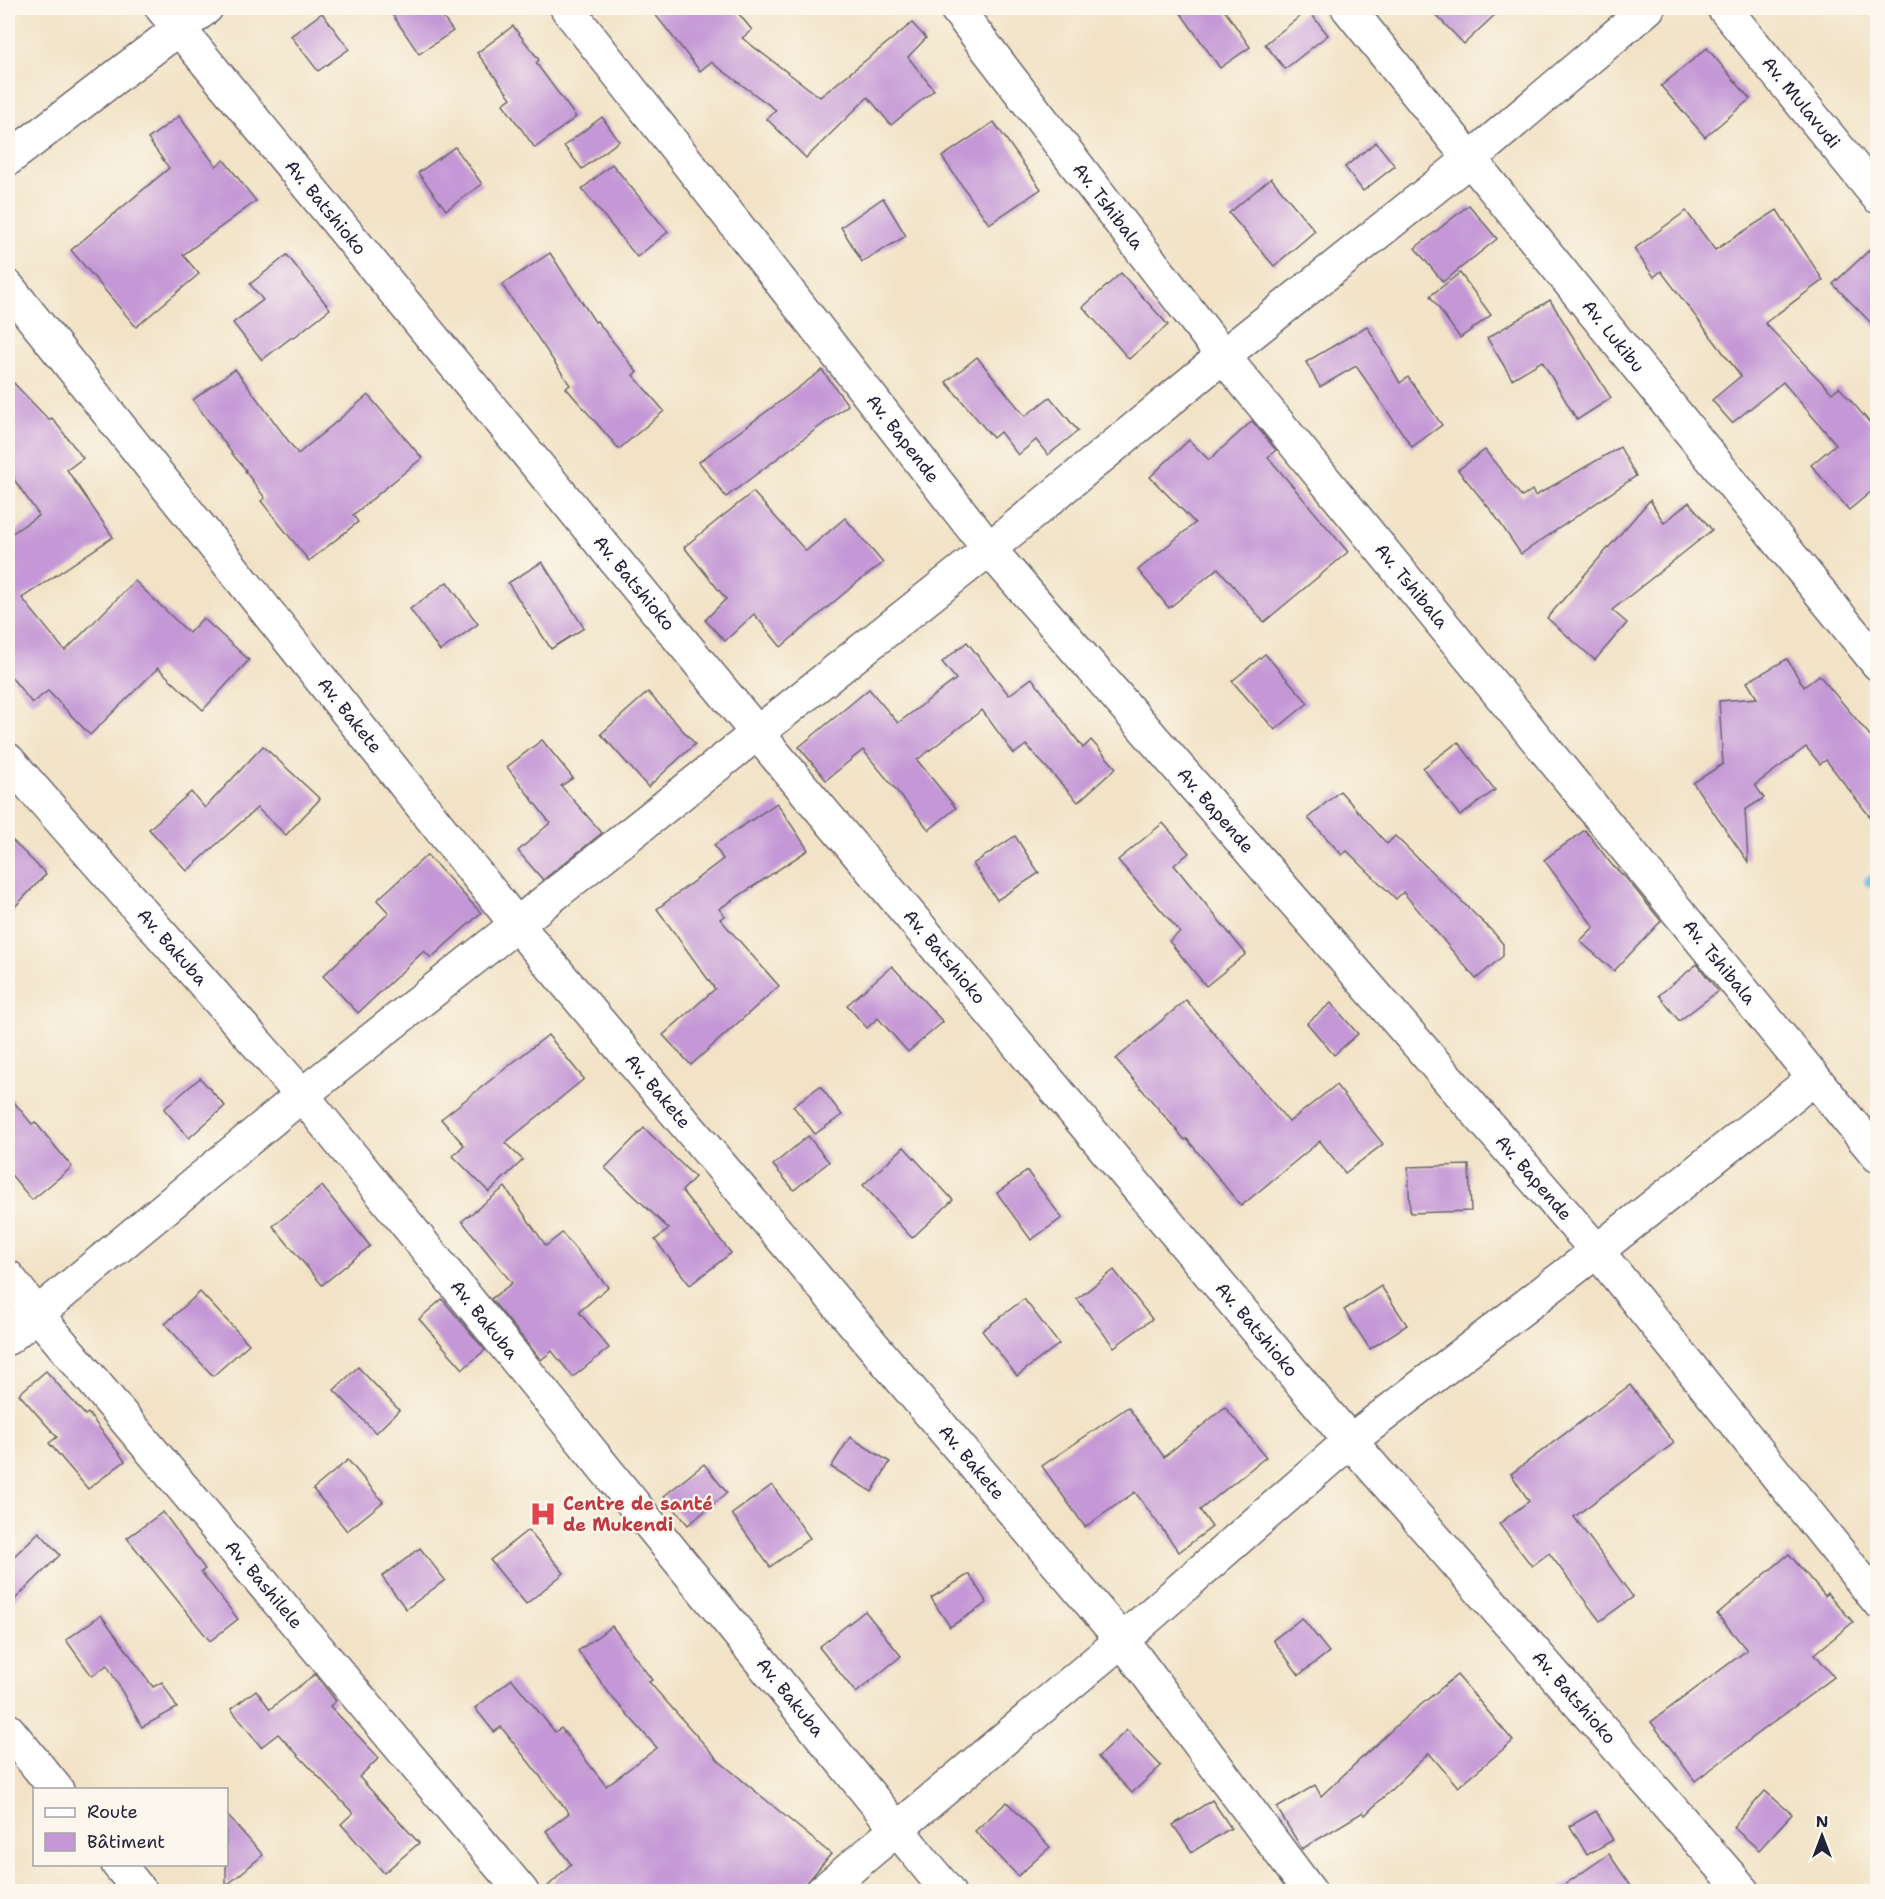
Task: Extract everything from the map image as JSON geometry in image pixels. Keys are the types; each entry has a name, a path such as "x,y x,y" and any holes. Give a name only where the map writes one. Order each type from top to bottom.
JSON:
{"street":[{"path":"8,159 171,18 206,8"},
{"name":"Av. Bapende","path":"567,8 989,549 1597,1251 1878,1601"},
{"name":"Av. Tshibala","path":"956,8 1223,356 1878,1156"},
{"name":"Av. Lukibu","path":"1348,8 1878,664"},
{"path":"8,1338 302,1095 989,549 1223,356 1469,160 1648,8"},
{"name":"Av. Mulavudi","path":"1724,8 1878,197"},
{"name":"Av. Batshioko","path":"171,18 757,733 1350,1441 1744,1892"},
{"name":"Av. Bakete","path":"8,287 517,925 1122,1640 1310,1892"},
{"name":"Av. Bakuba","path":"8,760 302,1095 948,1892"},
{"path":"822,1892 1122,1640 1350,1441 1597,1251 1813,1079"},
{"name":"Av. Bashilele","path":"8,1277 36,1314 522,1892"},
{"path":"8,1730 55,1788"},
{"path":"120,1866 141,1892"}],"building":[{"path":"388,8 436,8 453,31 419,54"},
{"path":"650,8 734,8 752,30 742,38 820,97 912,23 926,38 908,57 934,90 891,125 868,97 806,158 767,119 776,110 711,62 700,71"},
{"path":"1177,8 1223,8 1250,47 1220,68"},
{"path":"1429,8 1502,8 1464,44"},
{"path":"1308,10 1328,35 1285,69 1265,44"},
{"path":"322,13 349,49 318,71 291,36"},
{"path":"513,26 539,60 536,63 576,117 535,148 503,104 511,98 477,53"},
{"path":"1707,48 1750,99 1705,137 1661,86"},
{"path":"179,116 216,166 224,160 256,201 183,255 199,274 136,327 71,250 169,168 148,139"},
{"path":"602,117 619,141 582,169 564,146"},
{"path":"994,122 1041,189 989,224 942,157"},
{"path":"1376,142 1395,166 1363,191 1345,167"},
{"path":"455,147 482,184 446,210 418,173"},
{"path":"612,164 668,232 637,257 582,189"},
{"path":"1271,178 1315,231 1274,266 1229,213"},
{"path":"883,198 906,236 862,262 841,227"},
{"path":"1469,205 1497,239 1443,282 1415,248"},
{"path":"1777,210 1823,280 1765,323 1832,393 1839,387 1878,432 1878,486 1849,510 1811,465 1836,444 1783,382 1732,423 1712,400 1741,376 1661,271 1654,277 1634,249 1686,211 1715,250"},
{"path":"1878,242 1878,330 1833,284"},
{"path":"550,253 595,322 597,321 637,372 633,375 664,411 619,449 566,388 570,385 502,285"},
{"path":"287,255 330,309 262,360 233,323 263,300 250,284"},
{"path":"1121,273 1168,325 1129,359 1083,307"},
{"path":"1460,273 1491,315 1460,338 1430,296"},
{"path":"1550,300 1611,398 1577,420 1542,361 1512,379 1487,338"},
{"path":"1367,326 1400,383 1408,377 1442,425 1412,447 1356,366 1320,387 1306,362"},
{"path":"977,357 1025,416 1050,397 1078,431 1048,455 1036,440 1018,455 1000,432 993,438 946,382"},
{"path":"235,369 298,454 368,395 422,458 353,515 358,522 309,561 261,501 265,498 193,400"},
{"path":"822,370 848,405 726,497 699,462"},
{"path":"8,377 49,420 52,418 83,458 67,470 113,537 22,598 65,651 135,581 189,633 203,618 249,660 203,710 158,668 90,735 48,691 32,703 8,673 8,536 39,515 8,471"},
{"path":"1252,421 1276,450 1268,457 1348,552 1264,622 1218,568 1169,608 1138,570 1195,523 1150,477 1189,440 1209,460"},
{"path":"1620,447 1636,476 1521,554 1494,514 1458,470 1485,450 1522,497 1532,490 1535,496"},
{"path":"753,492 806,551 845,518 883,563 781,647 754,614 725,641 705,620 726,599 684,547"},
{"path":"1650,500 1664,523 1689,502 1712,530 1612,610 1627,623 1595,660 1547,618"},
{"path":"542,562 584,628 551,649 508,583"},
{"path":"447,582 478,624 440,651 410,609"},
{"path":"967,642 1009,695 1032,678 1083,748 1091,740 1116,768 1078,802 1026,745 1014,754 982,710 917,760 956,808 929,830 863,750 826,780 799,747 869,689 898,723 956,679 942,662"},
{"path":"1265,654 1308,703 1275,730 1232,681"},
{"path":"1787,659 1804,687 1819,675 1878,745 1878,827 1826,760 1820,764 1806,747 1755,785 1764,798 1745,810 1748,862 1693,783 1723,764 1719,701 1757,698 1747,682"},
{"path":"648,692 695,744 648,787 601,734"},
{"path":"542,740 573,778 561,786 602,833 543,880 518,851 550,823 507,767"},
{"path":"1458,742 1495,790 1460,816 1423,768"},
{"path":"263,746 320,799 286,835 257,808 187,871 149,829 191,792 205,808"},
{"path":"1340,791 1387,844 1395,836 1503,944 1503,956 1476,979 1403,892 1396,899 1347,851 1342,855 1308,818"},
{"path":"777,803 808,850 719,909 725,916 720,919 779,986 691,1065 663,1035 715,989 657,909 723,859 714,845"},
{"path":"1163,823 1189,853 1174,865 1246,954 1206,986 1169,941 1180,932 1118,860"},
{"path":"1585,830 1661,921 1614,971 1580,941 1594,927 1544,860"},
{"path":"8,836 46,874 8,914"},
{"path":"1015,836 1039,873 997,900 973,864"},
{"path":"427,855 481,913 431,958 424,951 358,1013 323,976 389,913 377,900"},
{"path":"1697,964 1718,991 1679,1021 1659,995"},
{"path":"892,966 943,1022 908,1052 878,1018 867,1028 847,1005"},
{"path":"1186,1000 1289,1122 1336,1085 1383,1144 1345,1173 1320,1141 1241,1206 1187,1139 1185,1140 1116,1059"},
{"path":"1331,1003 1358,1034 1334,1055 1307,1023"},
{"path":"548,1035 584,1079 505,1143 523,1160 489,1192 453,1156 464,1145 441,1119"},
{"path":"200,1078 225,1106 189,1138 164,1109"},
{"path":"820,1086 842,1115 815,1134 793,1106"},
{"path":"8,1095 32,1124 35,1122 72,1167 32,1200 8,1171"},
{"path":"644,1128 695,1177 682,1191 731,1253 690,1285 655,1240 669,1229 605,1168"},
{"path":"808,1136 829,1162 794,1190 773,1165"},
{"path":"904,1147 953,1200 912,1238 863,1185"},
{"path":"1469,1165 1471,1211 1410,1213 1408,1167"},
{"path":"1027,1171 1062,1218 1031,1240 997,1193"},
{"path":"322,1186 370,1246 322,1285 273,1226"},
{"path":"505,1187 546,1246 562,1233 608,1287 579,1312 609,1348 573,1377 552,1351 541,1360 491,1299 512,1283 462,1221"},
{"path":"1114,1270 1152,1319 1114,1347 1077,1299"},
{"path":"1381,1286 1407,1325 1370,1349 1344,1310"},
{"path":"200,1292 249,1344 213,1376 165,1324"},
{"path":"442,1299 485,1350 463,1369 419,1319"},
{"path":"1024,1299 1059,1344 1017,1376 982,1331"},
{"path":"358,1367 399,1410 376,1433 334,1390"},
{"path":"46,1371 85,1415 88,1413 125,1461 88,1489 49,1443 57,1437 19,1394"},
{"path":"1630,1385 1674,1443 1574,1517 1633,1597 1600,1621 1549,1553 1532,1566 1499,1524 1529,1501 1511,1474"},
{"path":"1128,1407 1164,1457 1225,1407 1266,1457 1200,1510 1212,1527 1179,1552 1135,1492 1085,1527 1042,1466"},
{"path":"850,1437 890,1462 872,1492 831,1467"},
{"path":"348,1460 383,1502 347,1531 313,1489"},
{"path":"704,1464 727,1493 688,1525 664,1496"},
{"path":"772,1485 810,1538 770,1567 732,1514"},
{"path":"163,1512 205,1569 201,1572 238,1619 210,1641 127,1538"},
{"path":"528,1530 564,1573 526,1604 490,1560"},
{"path":"39,1532 60,1555 8,1606 8,1562"},
{"path":"420,1548 445,1580 406,1609 382,1577"},
{"path":"1789,1554 1825,1596 1827,1593 1853,1622 1815,1654 1834,1677 1695,1781 1651,1722 1747,1650 1717,1614"},
{"path":"969,1574 987,1603 950,1627 931,1598"},
{"path":"865,1611 901,1656 856,1693 819,1647"},
{"path":"101,1615 153,1687 162,1682 177,1708 142,1727 107,1665 92,1676 66,1640"},
{"path":"1302,1618 1329,1652 1299,1675 1273,1640"},
{"path":"612,1626 652,1680 649,1682 719,1761 831,1854 799,1892 542,1892 571,1864 546,1831 569,1813 501,1727 494,1732 475,1708 512,1679 555,1732 561,1728 606,1786 657,1748 612,1697 578,1651"},
{"path":"315,1674 336,1701 330,1706 379,1758 359,1777 419,1843 384,1873 341,1824 353,1813 278,1734 261,1747 231,1709 256,1690 270,1709"},
{"path":"1457,1675 1513,1741 1458,1787 1429,1753 1365,1815 1363,1812 1302,1849 1277,1808 1315,1785 1321,1796 1399,1723"},
{"path":"1127,1730 1161,1766 1132,1793 1098,1757"},
{"path":"1765,1791 1792,1814 1759,1850 1733,1827"},
{"path":"1212,1800 1231,1828 1192,1852 1173,1825"},
{"path":"1007,1802 1050,1847 1018,1876 975,1831"},
{"path":"1596,1811 1613,1840 1587,1855 1570,1826"},
{"path":"228,1816 263,1855 226,1886 226,1866 228,1866"},
{"path":"1609,1854 1635,1892 1554,1892"}],"waterway":[{"path":"1870,881 1878,881"}],"place":[{"name":"Centre de santé de Mukendi","path":"543,1514"}]}
